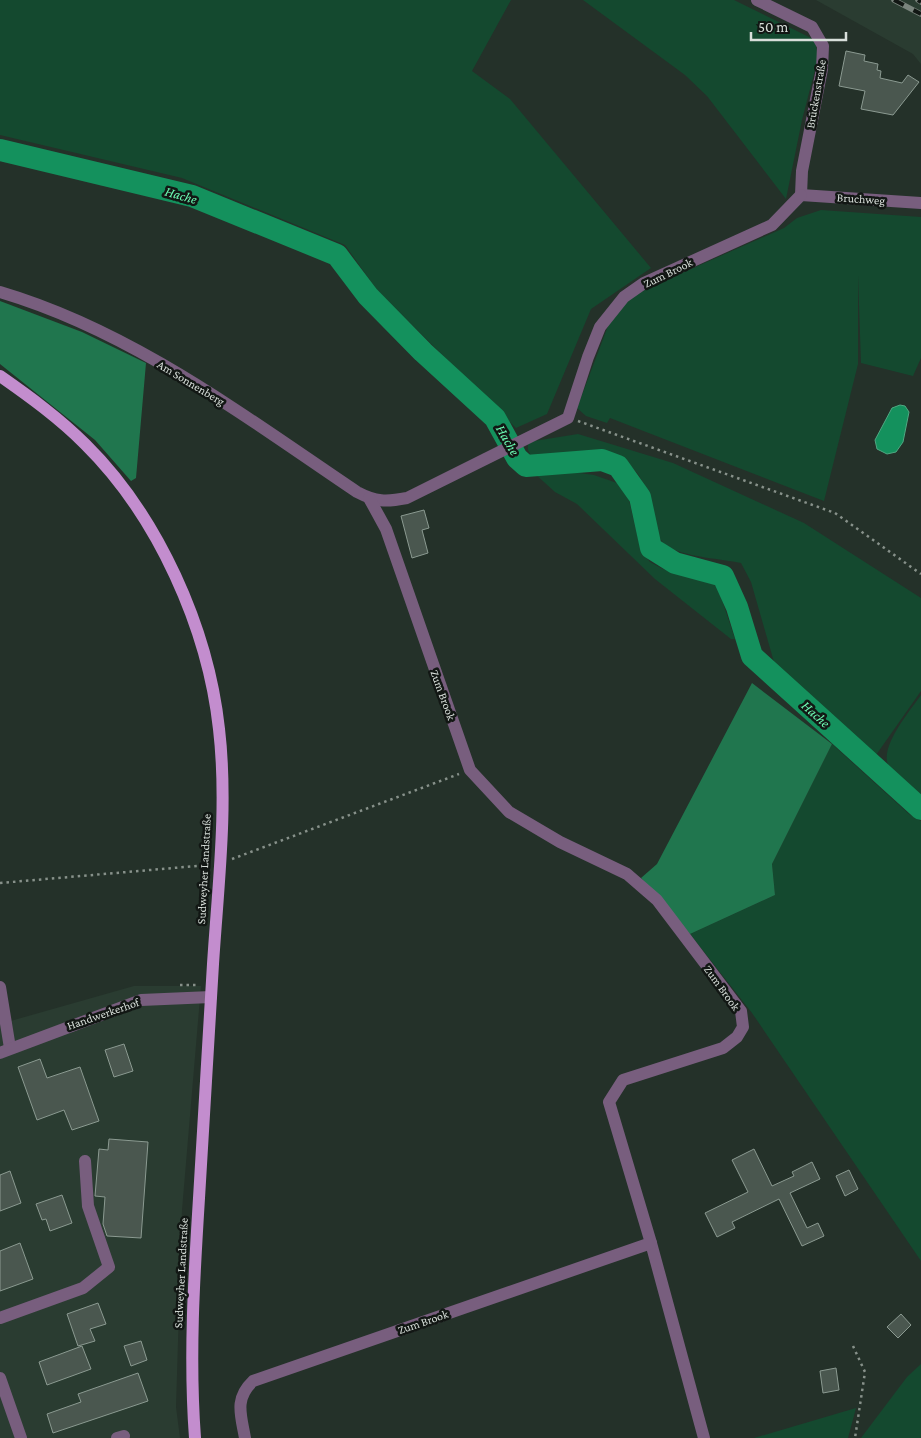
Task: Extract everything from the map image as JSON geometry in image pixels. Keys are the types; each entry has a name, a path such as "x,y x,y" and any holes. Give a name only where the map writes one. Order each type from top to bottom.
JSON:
{"main road":[{"name":"Sudweyher Landstraße","path":"0,376 41,405 86,445 111,473 149,529 181,588 205,653 219,731 222,777 219,864 192,1296 192,1393 195,1438"}],"street":[{"name":"Brückenstraße","path":"757,0 812,26 823,46 822,69 802,171 802,194"},
{"name":"Bruchweg","path":"802,194 921,203"},
{"name":"Zum Brook","path":"568,418 600,327 624,298 644,283 772,225 802,194"},
{"name":"Am Sonnenberg","path":"0,292 84,322 200,386 368,498"},
{"path":"368,498 387,502 407,498 568,418"},
{"name":"Zum Brook","path":"368,498 386,529 470,770 509,812 560,842 627,874 657,900 741,1012 743,1027 738,1037 723,1048 624,1080 609,1102 651,1242 704,1438"},
{"path":"0,987 5,1050"},
{"name":"Handwerkerhof","path":"5,1050 141,1000 211,997"},
{"path":"0,1318 83,1288 110,1265 88,1206 85,1162"},
{"name":"Zum Brook","path":"245,1438 240,1404 244,1390 254,1381 651,1242"},
{"path":"0,1378 21,1438"}],"path":[{"path":"568,418 835,514 921,574"},
{"path":"0,882 219,864 470,770"},
{"path":"853,1346 865,1372 854,1438"}],"shaded area":[{"path":"0,0 511,0 472,71 510,99 651,268 591,309 547,414 516,428 377,290 345,245 182,178 0,135"},
{"path":"583,0 734,0 815,40 818,58 802,120 786,199 707,96 685,75"},
{"path":"816,0 921,0 921,64 913,54"},
{"path":"821,210 921,217 921,358 913,376 861,363 858,275 858,364 824,501 610,418 607,423 586,416 577,408 608,326 628,300 650,287 784,228 797,218"},
{"path":"0,301 82,332 146,363 136,478 131,481 95,440 0,364"},
{"path":"900,405 905,406 909,412 903,442 896,452 887,454 877,449 875,440 892,408"},
{"path":"578,434 673,463 804,523 921,598 921,691 876,755 776,669 751,582 741,563 686,554 670,548 663,542 657,532 643,482 635,471 625,463 609,456 581,452 538,457 531,456 528,450 528,442"},
{"path":"536,467 594,475 617,483 627,492 641,551 650,562 663,569 717,585 735,639 731,639 655,579 577,504 555,492 533,472"},
{"path":"752,683 832,744 772,864 775,895 690,934 641,878 657,864"},
{"path":"921,695 921,795 895,775 889,767 887,759 891,740"},
{"path":"832,744 909,814 921,821 921,1261 752,1013 690,934 775,895 772,864"},
{"path":"134,986 201,986 182,1210 176,1407 180,1438 0,1438 0,1024"},
{"path":"921,1364 921,1438 861,1438 907,1377"},
{"path":"856,1408 848,1438 754,1438"}],"building":[{"path":"846,51 865,55 864,61 878,64 877,70 881,71 880,78 902,83 908,75 919,82 893,115 861,109 865,91 839,86"},
{"path":"424,510 429,528 422,530 428,553 412,558 401,516"},
{"path":"124,1044 133,1071 114,1077 105,1050"},
{"path":"40,1059 47,1078 80,1067 99,1121 72,1130 64,1110 37,1120 18,1067"},
{"path":"109,1139 148,1142 141,1238 107,1236 103,1224 105,1197 95,1196 99,1149 108,1150"},
{"path":"754,1149 772,1186 794,1176 792,1172 812,1162 820,1179 790,1193 807,1228 818,1223 824,1236 802,1246 779,1199 732,1222 735,1228 717,1237 705,1213 748,1192 732,1160"},
{"path":"849,1170 858,1189 845,1196 836,1176"},
{"path":"10,1171 21,1203 0,1211 0,1175"},
{"path":"62,1195 72,1223 50,1231 46,1219 42,1220 36,1204"},
{"path":"20,1243 33,1279 0,1291 0,1251"},
{"path":"98,1303 106,1324 90,1329 95,1341 78,1346 67,1314"},
{"path":"901,1314 911,1325 898,1338 887,1327"},
{"path":"141,1341 147,1360 131,1366 124,1346"},
{"path":"82,1346 91,1369 47,1385 39,1362"},
{"path":"836,1368 839,1390 823,1393 820,1371"},
{"path":"138,1373 148,1401 53,1433 47,1414 81,1402 78,1394"}],"waterway":[{"name":"Hache","path":"0,150 192,196 337,255 368,296 423,352 495,418 517,458 526,466 602,460 618,466 640,497 651,548 675,563 723,576 737,607 752,656 921,809"}],"railway":[{"path":"894,0 921,14"}]}
